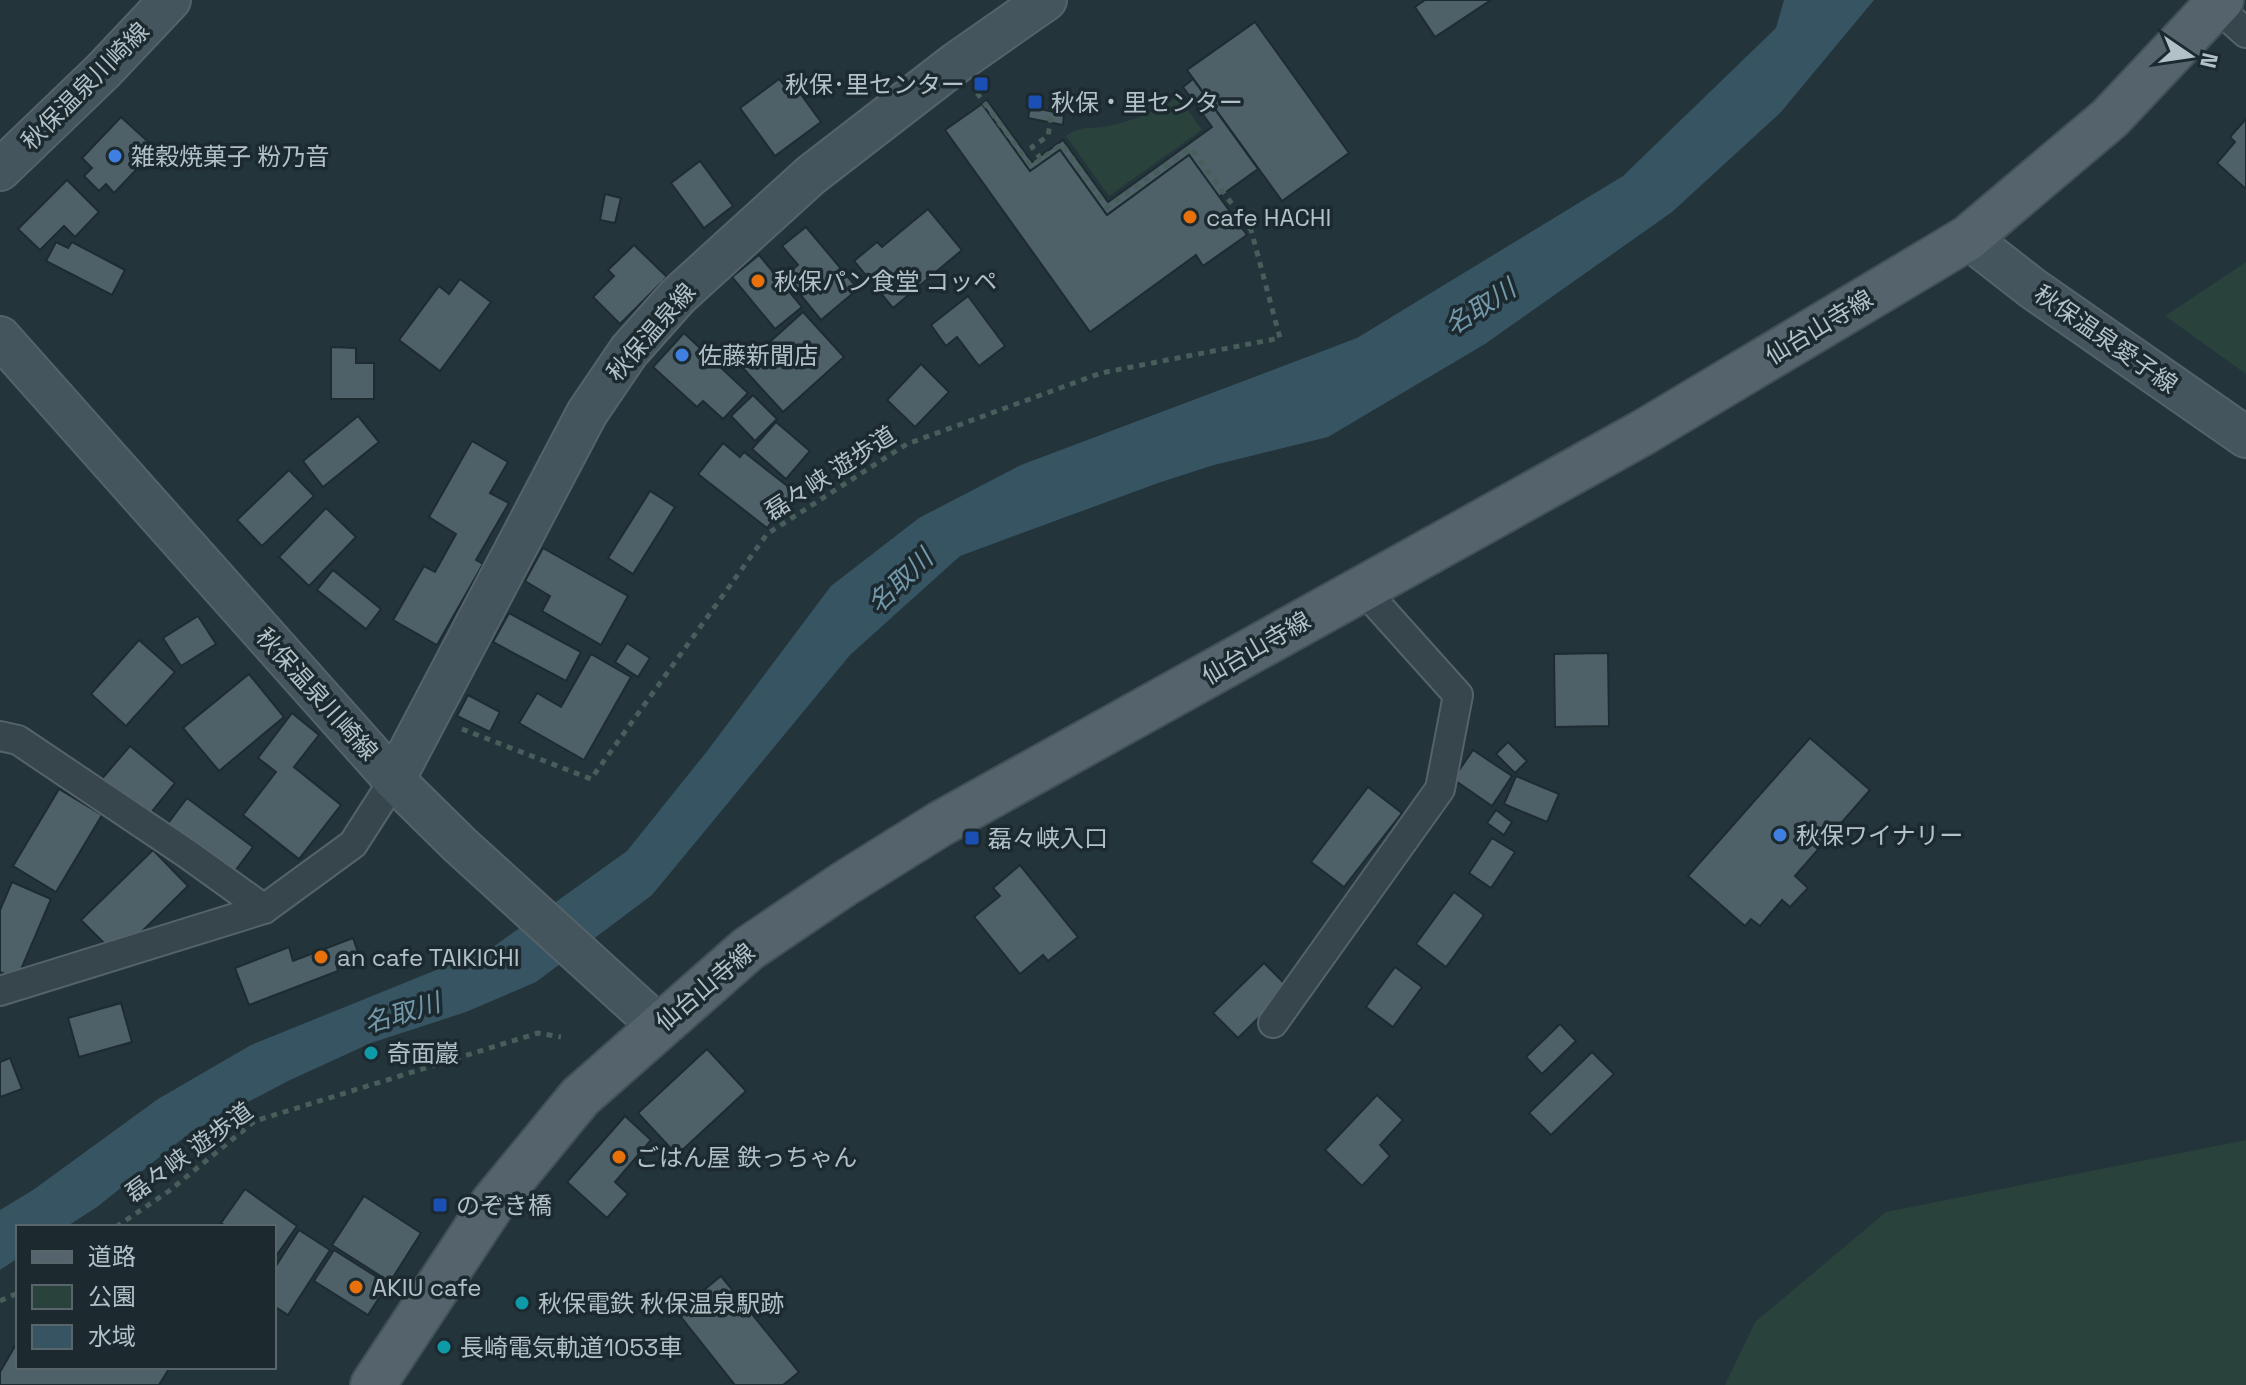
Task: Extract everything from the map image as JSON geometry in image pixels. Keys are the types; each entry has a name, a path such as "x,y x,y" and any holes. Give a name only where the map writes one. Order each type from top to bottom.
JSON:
{"main road":[{"name":"秋保温泉川崎線","path":"0,170 103,71 170,0"},
{"name":"秋保温泉線","path":"394,780 587,413 629,351 678,296 811,175 956,63 1046,0"},
{"name":"仙台山寺線","path":"373,1385 493,1203 580,1097 748,949 940,824 1644,432 1968,238 2228,13"},
{"name":"秋保温泉愛子線","path":"1968,238 2032,288 2246,437"},
{"name":"秋保温泉川崎線","path":"0,337 394,780 460,845 659,1026"}],"street":[{"path":"1273,1023 1440,789 1458,695 1362,588"},
{"path":"0,736 18,740 264,909"},
{"path":"0,991 264,909 353,844 394,780"}],"path":[{"path":"956,63 1031,166 1041,159 1032,147 1048,136 1051,117"},
{"name":"磊々峡 遊歩道","path":"453,726 591,779 767,534 907,444 1101,373 1280,338 1251,230 1191,148 1107,207 1062,144 1041,159"},
{"name":"磊々峡 遊歩道","path":"119,1225 169,1191 255,1121 538,1033 561,1037"}],"green space":[{"path":"1178,96 1202,130 1109,196 1066,136 1082,129 1135,118"},
{"path":"2246,262 2246,374 2165,316"},
{"path":"2246,1140 2246,1385 1725,1385 1755,1322 1886,1212"}],"water":[{"name":"名取川","path":"1784,0 1874,0 1781,112 1672,212 1485,344 1328,437 1214,465 1158,483 960,556 850,655 652,895 536,982 466,1012 371,1043 288,1081 191,1132 97,1207 69,1225 16,1225 16,1259 0,1270 0,1210 33,1190 158,1099 251,1045 493,947 627,851 708,750 831,586 919,518 1021,465 1357,338 1623,176 1776,28"}],"building":[{"path":"1425,0 1491,0 1435,37 1415,7"},
{"path":"1255,22 1349,153 1282,201 1187,70"},
{"path":"779,79 791,94 797,89 821,122 775,156 740,108"},
{"path":"1193,79 1258,169 1219,197 1189,155 1107,215 1060,150 1030,171 982,104 987,100 1032,162 1063,140 1108,202 1212,127 1183,87"},
{"path":"982,104 1030,171 1060,150 1107,215 1189,155 1247,235 1203,266 1196,255 1090,332 945,130"},
{"path":"1030,107 1064,114 1063,125 1028,118"},
{"path":"121,117 156,149 114,193 106,184 99,191 84,176 92,168 82,158"},
{"path":"2246,119 2246,189 2217,163 2235,142 2230,137"},
{"path":"700,161 733,206 704,228 671,183"},
{"path":"67,180 99,212 75,237 64,226 40,250 18,229"},
{"path":"605,194 621,198 615,223 600,220"},
{"path":"928,209 962,250 893,308 854,261 877,242 882,247"},
{"path":"806,227 858,289 821,320 785,276 798,265 782,246"},
{"path":"56,242 68,248 72,242 125,270 112,295 46,261"},
{"path":"634,245 667,277 620,324 593,297 614,276 608,270"},
{"path":"759,255 802,307 775,329 732,277"},
{"path":"460,279 491,302 440,371 399,340 439,286 449,294"},
{"path":"968,296 1005,346 979,366 957,337 946,346 931,325"},
{"path":"803,312 844,357 783,412 742,367"},
{"path":"684,333 748,393 723,419 703,401 697,407 653,367"},
{"path":"331,347 356,348 356,363 374,363 374,399 331,399"},
{"path":"921,364 949,392 915,427 887,400"},
{"path":"753,395 777,419 755,441 731,416"},
{"path":"358,416 379,442 323,487 303,461"},
{"path":"776,422 810,451 786,479 752,449"},
{"path":"472,441 508,462 490,493 509,503 476,560 483,564 437,645 393,620 424,566 435,572 456,534 429,517"},
{"path":"723,443 740,457 744,452 795,492 767,528 698,474"},
{"path":"289,470 314,496 262,546 237,520"},
{"path":"650,491 675,507 633,574 608,558"},
{"path":"326,508 356,537 309,586 279,557"},
{"path":"543,548 628,596 601,645 542,611 550,596 525,581"},
{"path":"333,570 381,609 366,629 317,590"},
{"path":"509,613 581,652 566,681 493,642"},
{"path":"198,616 216,644 181,666 163,638"},
{"path":"139,640 175,672 126,726 91,694"},
{"path":"627,643 650,658 638,677 615,662"},
{"path":"1608,653 1609,726 1555,727 1554,654"},
{"path":"591,654 631,677 584,760 519,723 537,693 561,707"},
{"path":"249,674 284,717 219,771 183,728"},
{"path":"468,695 500,712 490,732 457,716"},
{"path":"292,713 319,735 294,767 341,805 299,859 243,815 276,772 258,758"},
{"path":"1810,738 1870,790 1795,876 1808,888 1790,907 1782,900 1760,926 1751,919 1745,926 1688,876"},
{"path":"1508,742 1527,761 1515,773 1496,754"},
{"path":"130,746 175,783 146,819 100,781"},
{"path":"1473,750 1512,776 1492,806 1453,779"},
{"path":"1516,776 1559,794 1547,822 1504,804"},
{"path":"1368,787 1402,813 1344,887 1311,862"},
{"path":"59,789 102,815 56,892 13,866"},
{"path":"187,798 253,847 232,875 166,826"},
{"path":"1496,810 1512,822 1504,835 1487,823"},
{"path":"1492,838 1515,852 1491,888 1469,873"},
{"path":"153,850 188,886 117,956 81,920"},
{"path":"1020,865 1078,937 1048,961 1043,955 1020,974 974,917 1000,896 993,888"},
{"path":"12,882 51,899 17,979 0,972 0,910"},
{"path":"1454,892 1484,915 1446,967 1416,944"},
{"path":"353,938 360,958 337,967 338,971 249,1005 235,968 289,947 293,961"},
{"path":"1264,963 1289,988 1238,1038 1213,1013"},
{"path":"1395,967 1422,987 1393,1027 1366,1007"},
{"path":"121,1003 132,1042 79,1057 68,1018"},
{"path":"1560,1024 1576,1041 1542,1074 1526,1057"},
{"path":"707,1049 746,1091 677,1155 638,1113"},
{"path":"1592,1052 1614,1074 1551,1135 1529,1113"},
{"path":"10,1058 22,1089 0,1097 0,1062"},
{"path":"1377,1095 1403,1120 1380,1145 1390,1156 1362,1186 1325,1150"},
{"path":"625,1116 651,1140 615,1182 628,1194 607,1218 567,1182"},
{"path":"245,1189 297,1226 276,1256 276,1225 221,1223"},
{"path":"364,1196 421,1233 390,1282 332,1245"},
{"path":"299,1230 330,1250 288,1315 276,1307 276,1266"},
{"path":"334,1250 388,1284 368,1315 314,1281"},
{"path":"721,1276 799,1372 783,1385 735,1385 677,1312"},
{"path":"16,1344 16,1369 169,1369 159,1385 0,1385 0,1372"}],"place":[{"name":"秋保･里センター","path":"981,84"},
{"name":"秋保・里センター","path":"1035,102"},
{"name":"雑穀焼菓子 粉乃音","path":"115,156"},
{"name":"cafe HACHI","path":"1190,217"},
{"name":"秋保パン食堂 コッペ","path":"758,281"},
{"name":"佐藤新聞店","path":"682,355"},
{"name":"秋保ワイナリー","path":"1780,835"},
{"name":"磊々峡入口","path":"972,838"},
{"name":"an cafe TAIKICHI","path":"321,957"},
{"name":"奇面巖","path":"371,1053"},
{"name":"ごはん屋 鉄っちゃん","path":"619,1157"},
{"name":"のぞき橋","path":"440,1205"},
{"name":"AKIU cafe","path":"356,1287"},
{"name":"秋保電鉄 秋保温泉駅跡","path":"522,1303"},
{"name":"長崎電気軌道1053車","path":"444,1347"}]}
